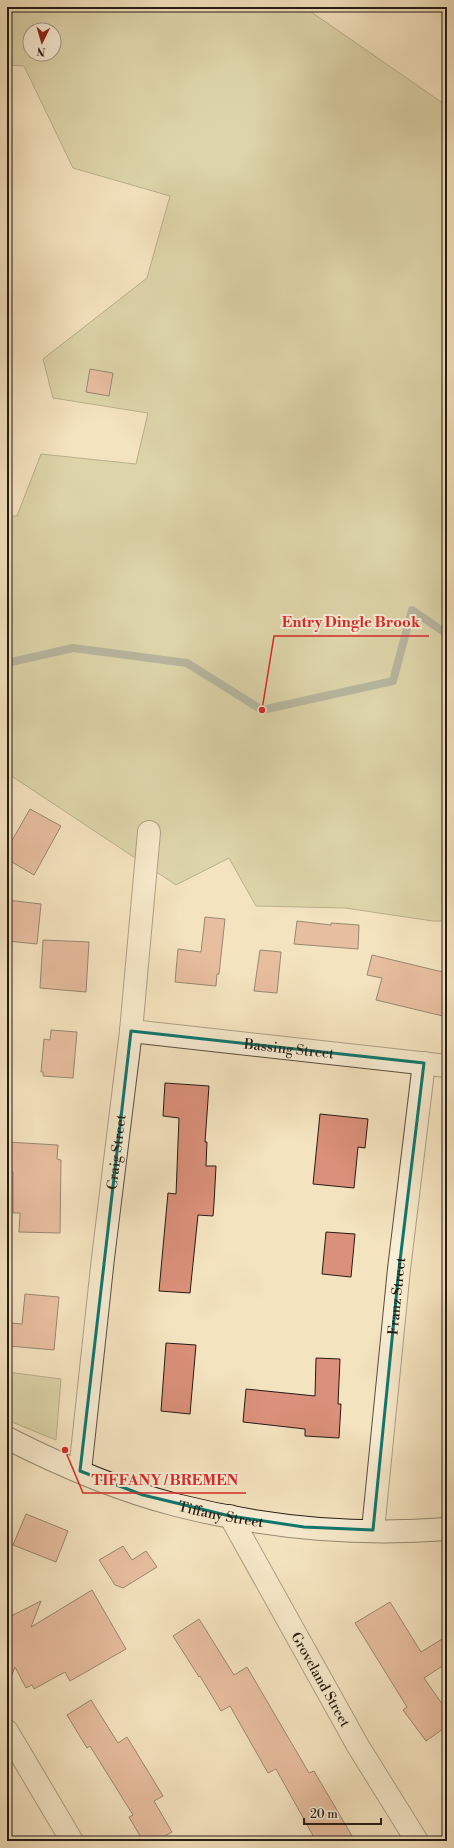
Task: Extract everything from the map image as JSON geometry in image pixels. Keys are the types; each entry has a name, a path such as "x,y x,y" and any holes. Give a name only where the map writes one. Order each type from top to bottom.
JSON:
{"street":[{"name":"Craig Street","path":"80,1471 104,1250 131,1031 149,832"},
{"name":"Bassing Street","path":"131,1031 447,1066"},
{"name":"Franz Street","path":"373,1530 399,1269 424,1063"},
{"name":"Tiffany Street","path":"7,1438 80,1471 142,1495 175,1505 230,1516 304,1527 373,1530 447,1529"},
{"name":"Groveland Street","path":"230,1516 358,1746 416,1841"},
{"path":"7,1732 72,1841"}],"highlighted area":[{"path":"131,1031 424,1063 399,1269 373,1530 304,1527 230,1516 143,1495 80,1471"}],"green space":[{"path":"7,7 304,7 447,106 447,921 433,921 345,908 256,906 229,858 176,885 7,773 7,516 17,516 41,454 136,464 148,413 53,398 43,359 147,278 170,196 73,168 24,66 7,65"},
{"path":"7,1372 61,1379 56,1440 7,1420"}],"building":[{"path":"90,369 113,373 109,396 86,392"},
{"path":"30,809 61,826 34,875 7,859 7,849"},
{"path":"7,900 41,904 37,944 7,941"},
{"path":"205,917 225,919 219,974 217,974 216,986 175,982 178,949 201,952"},
{"path":"297,921 331,925 331,923 359,925 358,949 294,944"},
{"path":"43,940 89,942 86,992 40,988"},
{"path":"260,950 281,952 277,993 254,991"},
{"path":"372,955 447,973 447,1017 376,1000 382,978 367,975"},
{"path":"51,1030 77,1032 73,1078 43,1076 43,1072 41,1072 44,1039 50,1040"},
{"path":"165,1083 209,1086 205,1142 207,1142 206,1166 216,1166 213,1216 198,1215 190,1293 159,1291 168,1193 176,1194 179,1118 163,1116"},
{"path":"320,1114 368,1119 365,1148 358,1147 354,1188 313,1184"},
{"path":"7,1142 58,1145 57,1159 61,1160 60,1233 19,1232 20,1213 13,1213 13,1172 7,1172"},
{"path":"326,1232 355,1234 351,1277 322,1274"},
{"path":"25,1294 59,1297 54,1350 9,1346 11,1323 22,1324"},
{"path":"166,1343 196,1345 190,1414 161,1411"},
{"path":"316,1358 340,1359 338,1404 341,1404 339,1438 305,1436 305,1429 243,1422 246,1389 315,1396"},
{"path":"26,1514 68,1531 56,1562 13,1545"},
{"path":"123,1546 132,1560 146,1551 157,1567 123,1588 115,1585 99,1560"},
{"path":"92,1590 126,1649 70,1681 65,1672 34,1689 32,1685 26,1688 15,1667 7,1684 7,1618 41,1601 31,1627"},
{"path":"390,1602 421,1652 447,1636 447,1663 424,1678 447,1711 447,1726 426,1741 403,1710 407,1707 355,1623"},
{"path":"199,1619 234,1675 247,1667 309,1773 314,1771 355,1841 316,1841 276,1769 268,1773 230,1706 221,1711 173,1636"},
{"path":"91,1700 118,1743 127,1737 163,1796 154,1801 172,1832 156,1841 143,1841 129,1817 133,1815 90,1746 87,1748 67,1715"}],"waterway":[{"path":"7,663 73,648 187,663 262,710 393,681 412,610 447,634"}],"place":[{"name":"Entry Dingle Brook","path":"262,710"},
{"name":"TIFFANY / BREMEN","path":"65,1450"}]}
